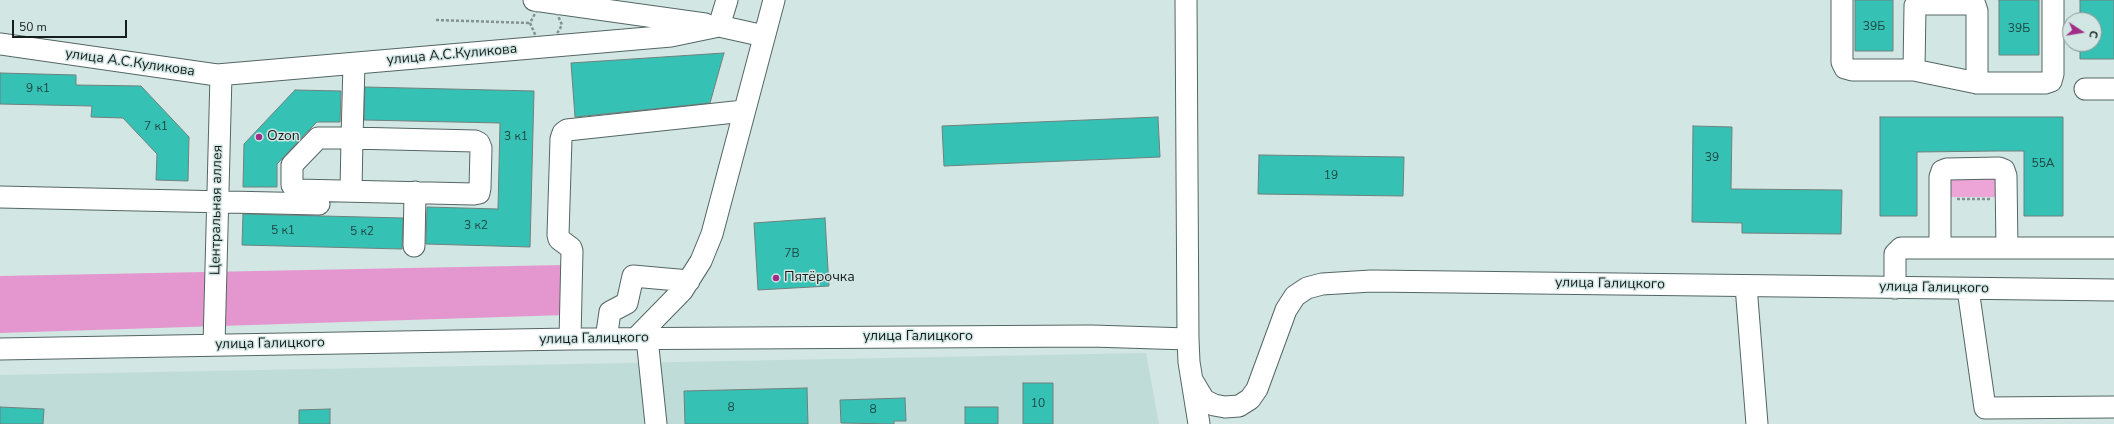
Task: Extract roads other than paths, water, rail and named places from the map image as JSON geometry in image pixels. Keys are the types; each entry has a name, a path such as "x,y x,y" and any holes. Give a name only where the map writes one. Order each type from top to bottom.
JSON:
{"street":[{"path":"534,0 719,26 764,36"},
{"path":"719,26 727,0"},
{"path":"656,424 642,338 689,281 701,261 712,234 774,0"},
{"path":"1186,0 1188,340 1192,380 1199,424"},
{"path":"1842,0 1842,62 1845,68 1852,70 1914,70 1977,83 2045,83 2051,81 2053,74 2053,0"},
{"path":"1914,70 1915,6 1920,4 1975,5 1977,11 1977,83"},
{"name":"улица А.С.Куликова","path":"0,44 221,75 671,36 719,26"},
{"path":"351,191 354,64"},
{"name":"Центральная аллея","path":"214,346 221,75"},
{"path":"2085,89 2114,88"},
{"path":"570,339 572,251 571,248 559,239 558,235 560,139 563,133 567,130 744,111"},
{"path":"0,197 218,202 415,200 479,193 481,148 479,143 475,141 318,138 295,161 292,170 292,184 296,190 351,191 415,200"},
{"path":"1940,248 1940,177 1942,171 1947,168 1976,168 2004,170 2006,176 2007,248"},
{"path":"414,246 415,200"},
{"path":"1895,288 1895,254 1897,250 1901,248 2114,248"},
{"path":"606,339 610,312 627,303 633,276 689,281"},
{"name":"улица Галицкого","path":"1192,380 1204,400 1214,405 1225,407 1239,406 1250,399 1257,389 1286,310 1296,296 1307,288 1322,284 1371,281 2114,290"},
{"path":"1746,286 1757,424"},
{"path":"1968,288 1985,408 2114,407"},
{"name":"улица Галицкого","path":"0,349 642,338 1092,336 1188,340"}],"place":[{"name":"Ozon","path":"259,137"},
{"name":"Пятёрочка","path":"776,278"}]}
